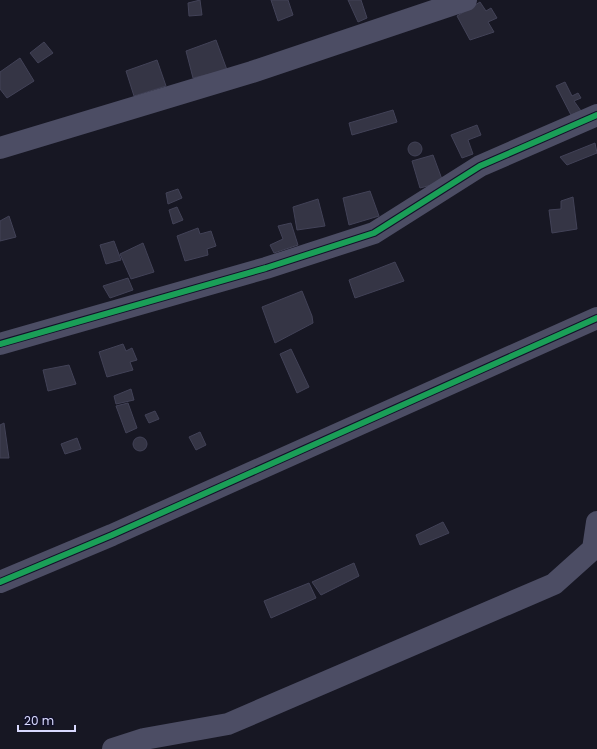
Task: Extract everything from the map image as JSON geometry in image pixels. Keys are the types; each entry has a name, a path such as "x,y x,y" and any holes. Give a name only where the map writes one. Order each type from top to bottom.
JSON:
{"street":[{"path":"0,148 252,72 466,0"},
{"path":"0,344 266,268 374,233 480,166 597,115"},
{"path":"0,582 112,535 597,318"},
{"path":"113,749 144,739 228,724 554,584 593,549 597,522"}],"building":[{"path":"200,0 202,15 189,16 188,3"},
{"path":"271,0 288,0 293,15 278,21"},
{"path":"348,0 361,0 367,18 358,22"},
{"path":"480,2 486,11 491,8 497,18 488,22 494,32 470,40 457,16"},
{"path":"216,40 227,70 193,78 186,51"},
{"path":"44,42 53,53 38,63 30,53"},
{"path":"20,58 34,81 7,98 0,89 0,72"},
{"path":"157,60 166,86 134,96 126,71"},
{"path":"565,82 572,96 578,93 581,98 574,101 581,111 571,115 556,86"},
{"path":"393,110 397,122 352,135 349,123"},
{"path":"477,125 481,135 468,140 473,154 462,158 451,135"},
{"path":"415,142 420,144 422,149 420,154 415,156 410,154 408,149 410,144"},
{"path":"595,143 597,153 567,165 560,157"},
{"path":"433,155 443,182 420,188 412,161"},
{"path":"178,189 182,198 168,204 166,193"},
{"path":"370,191 379,216 349,225 343,198"},
{"path":"573,197 577,229 552,233 549,210 561,209 561,201"},
{"path":"318,199 325,226 297,230 293,207"},
{"path":"177,207 183,220 173,224 169,210"},
{"path":"9,216 16,237 0,241 0,221"},
{"path":"291,223 298,245 274,253 270,245 283,239 278,226"},
{"path":"198,228 200,234 211,231 216,246 207,249 208,255 185,261 177,236"},
{"path":"114,241 121,260 106,264 100,245"},
{"path":"143,243 154,272 131,279 120,254"},
{"path":"395,262 404,281 355,298 349,280"},
{"path":"128,278 133,290 110,298 103,286"},
{"path":"302,291 312,316 313,323 275,343 262,307"},
{"path":"123,344 126,351 132,348 137,360 130,362 133,370 107,377 99,352"},
{"path":"291,349 309,387 297,393 280,354"},
{"path":"69,365 76,384 48,391 43,370"},
{"path":"131,389 134,400 116,404 114,396"},
{"path":"128,403 137,428 126,433 116,406"},
{"path":"155,411 159,419 149,423 145,415"},
{"path":"4,423 9,458 0,458 0,425"},
{"path":"200,432 206,445 196,450 189,437"},
{"path":"140,437 145,439 147,444 145,449 140,451 135,449 133,444 135,439"},
{"path":"77,438 81,449 65,454 61,444"},
{"path":"443,522 449,533 420,545 416,535"},
{"path":"354,563 359,576 321,595 312,582"},
{"path":"309,583 316,598 271,618 264,601"}],"cycle path":[{"path":"0,344 266,268 374,233 480,166 597,115"},
{"path":"0,582 112,535 597,318"}]}
